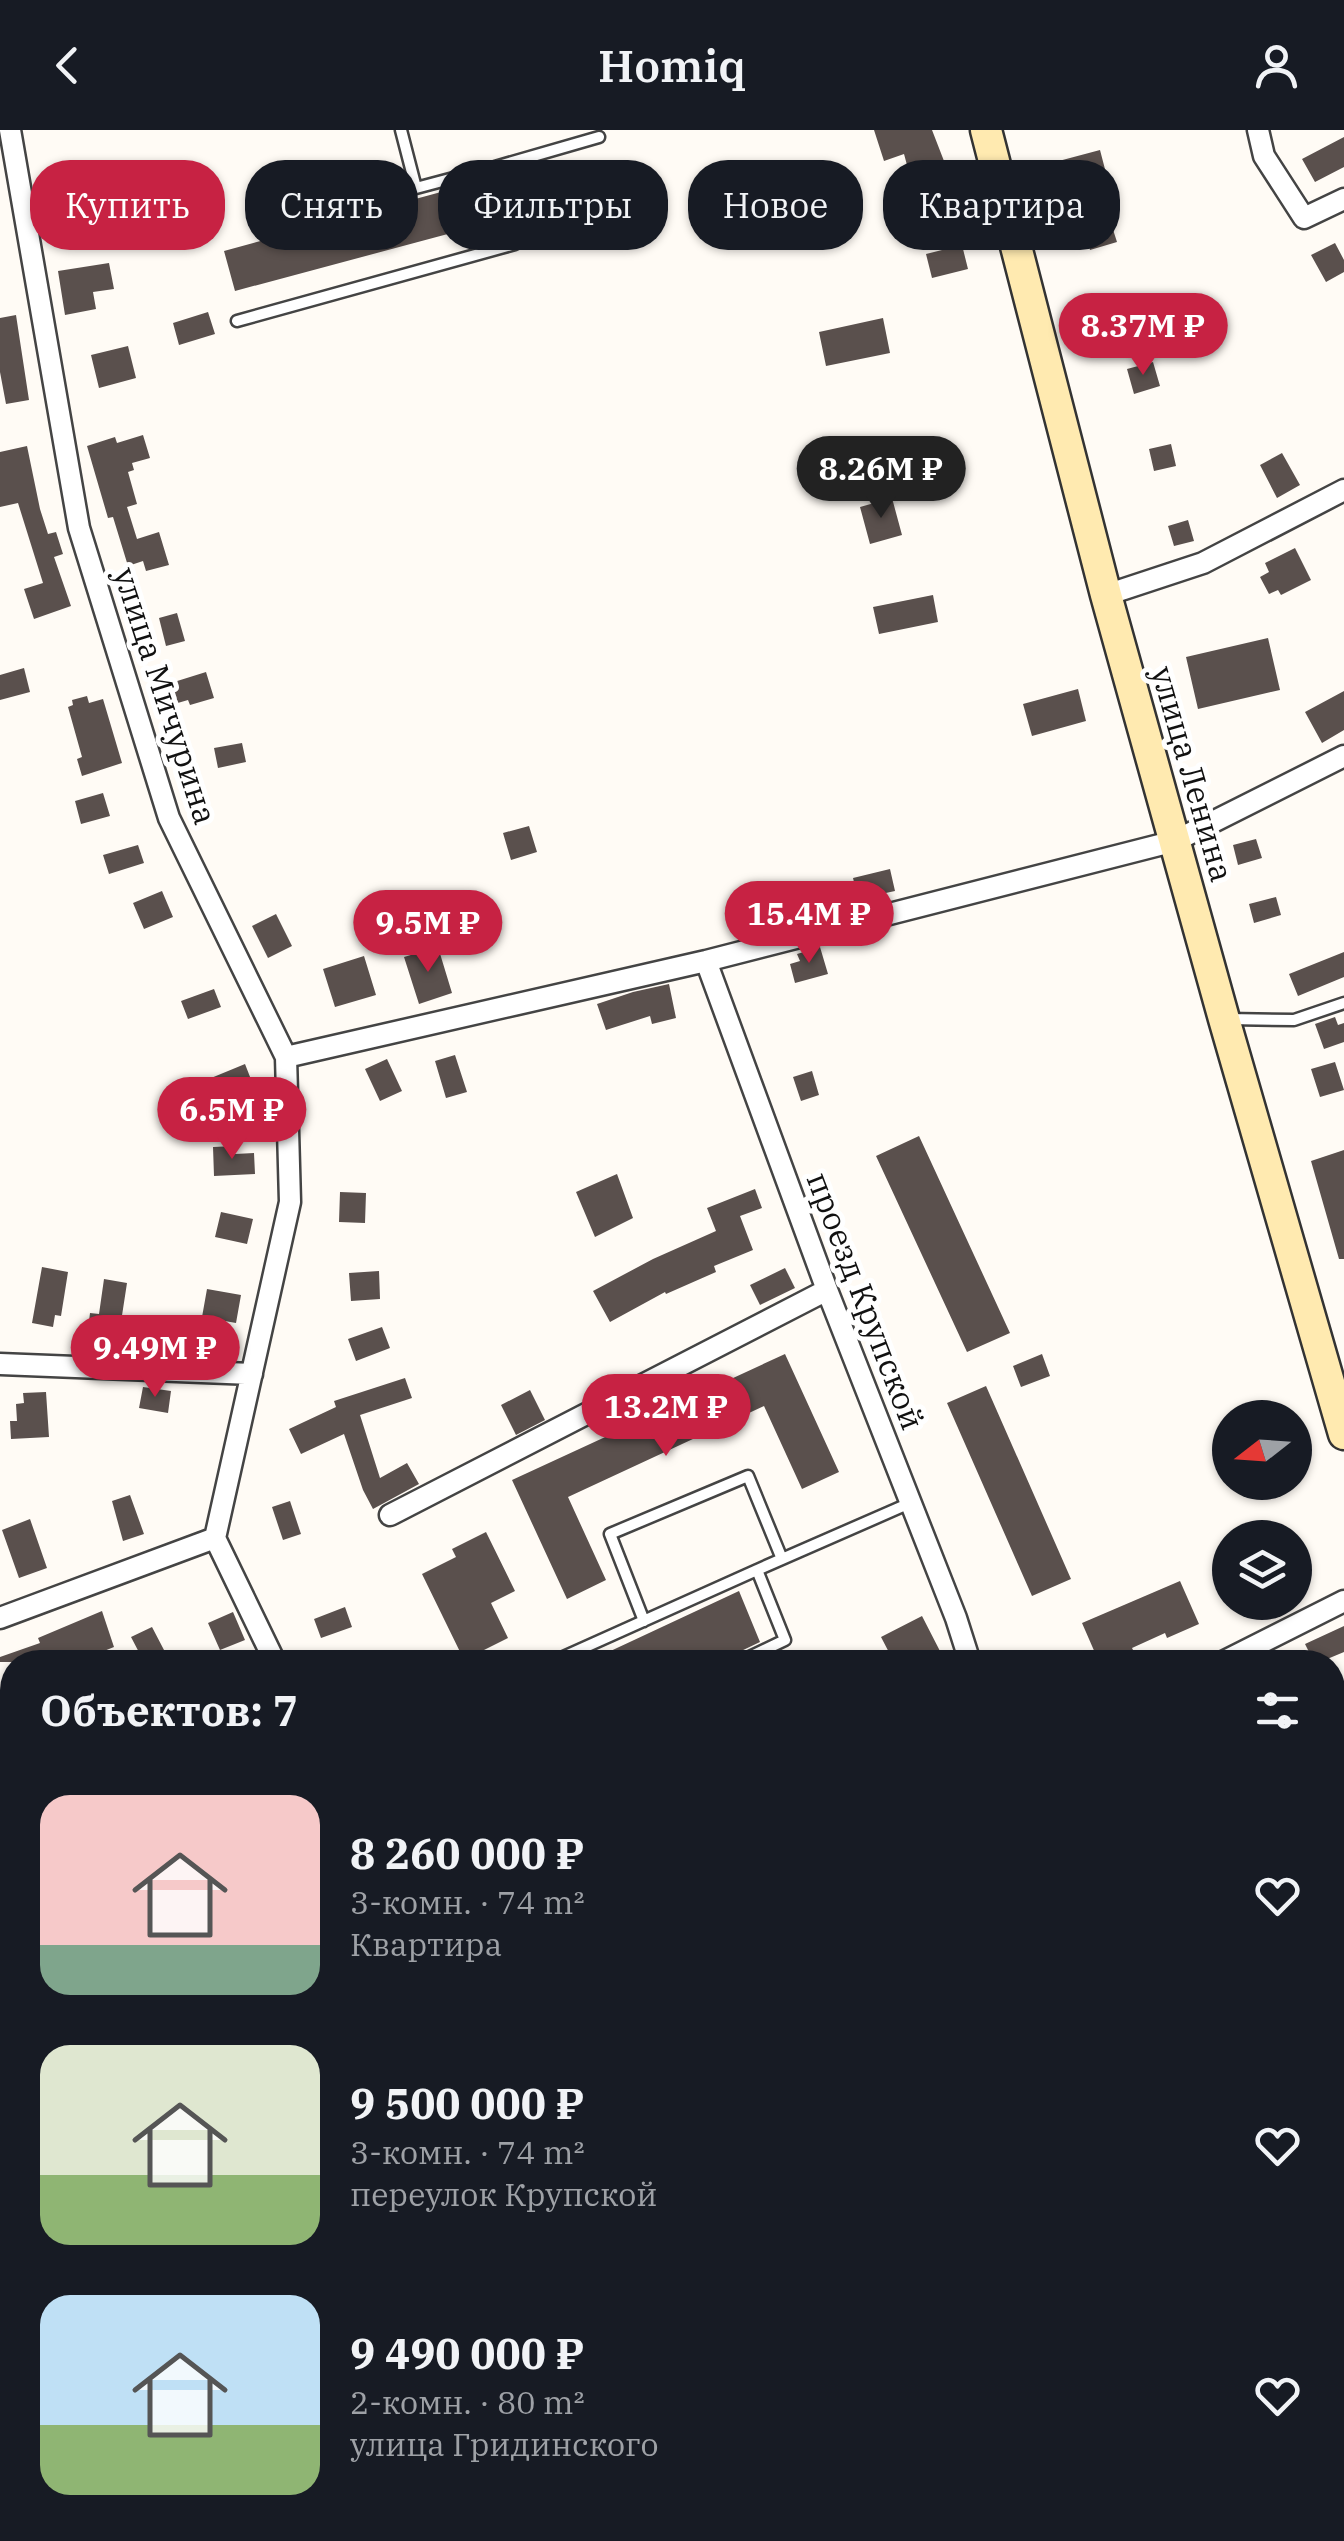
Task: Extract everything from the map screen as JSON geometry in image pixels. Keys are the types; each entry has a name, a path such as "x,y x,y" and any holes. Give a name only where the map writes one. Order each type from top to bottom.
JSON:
{"main road":[{"name":"улица Ленина","path":"986,130 1106,595 1344,1434"}],"street":[{"name":"улица Мичурина","path":"10,130 79,528 168,818 286,1057 290,1202 215,1538"},
{"path":"1258,130 1264,156 1304,218 1344,199"},
{"path":"1106,595 1204,563 1344,490"},
{"path":"286,1057 706,960 1175,841 1344,756"},
{"name":"проезд Крупской","path":"706,960 827,1290 966,1650"},
{"path":"390,1515 827,1290"},
{"path":"0,1364 252,1374"},
{"path":"0,1618 215,1538 270,1650"},
{"path":"1247,1650 1344,1601"}],"lane":[{"path":"401,130 409,160"},
{"path":"519,160 599,137"},
{"path":"237,321 492,250"},
{"path":"1224,1020 1294,1020 1344,1003"},
{"path":"644,1621 610,1534 748,1476 782,1559"},
{"path":"579,1650 910,1503"},
{"path":"757,1570 784,1640 764,1650"}],"building":[{"path":"874,130 932,130 944,160 906,160 904,154 884,160"},
{"path":"1344,137 1344,167 1315,182 1302,159"},
{"path":"1100,150 1103,160 1062,160"},
{"path":"438,193 438,237 418,242 418,198"},
{"path":"1335,243 1344,260 1344,272 1326,282 1311,255"},
{"path":"245,245 245,250 388,250 235,291 224,251"},
{"path":"963,250 968,269 932,278 926,254"},
{"path":"109,263 114,289 93,292 96,309 65,315 58,271"},
{"path":"1114,297 1123,325 1094,333 1086,306"},
{"path":"208,312 215,334 179,345 173,323"},
{"path":"16,315 29,400 6,404 0,372 0,318"},
{"path":"883,318 890,353 826,366 819,332"},
{"path":"128,346 136,378 99,388 91,355"},
{"path":"1153,362 1160,386 1134,394 1127,369"},
{"path":"143,435 150,458 132,463 134,470 128,472 137,504 127,507 137,539 159,532 169,565 146,571 143,561 128,566 113,517 108,518 87,446 115,437 117,443"},
{"path":"1171,444 1176,466 1154,471 1149,449"},
{"path":"27,446 48,534 56,532 63,554 54,557 71,606 34,619 24,589 43,583 18,503 0,507 0,452"},
{"path":"1282,453 1300,485 1277,498 1260,465"},
{"path":"892,498 902,535 870,544 860,507"},
{"path":"1188,520 1194,541 1174,546 1168,526"},
{"path":"1295,548 1311,580 1281,595 1278,590 1269,594 1260,577 1269,572 1265,563"},
{"path":"933,595 938,622 879,634 873,607"},
{"path":"177,613 185,641 166,646 159,618"},
{"path":"1268,638 1280,690 1198,709 1186,657"},
{"path":"24,668 30,692 0,700 0,675"},
{"path":"206,672 214,698 164,707 158,687"},
{"path":"1078,689 1086,721 1032,736 1023,704"},
{"path":"1344,691 1344,730 1322,743 1305,712"},
{"path":"87,696 89,703 103,699 122,763 82,776 77,759 82,757 68,707 73,705 72,700"},
{"path":"242,743 246,762 218,768 214,748"},
{"path":"103,793 110,816 81,824 75,801"},
{"path":"529,826 537,852 511,860 503,833"},
{"path":"1256,839 1262,858 1238,865 1233,845"},
{"path":"138,845 144,863 109,874 103,855"},
{"path":"890,869 895,891 858,899 853,878"},
{"path":"787,887 795,918 768,925 760,895"},
{"path":"162,891 173,917 144,929 133,903"},
{"path":"1276,897 1281,915 1254,923 1249,904"},
{"path":"276,914 292,946 268,958 252,926"},
{"path":"438,947 452,993 419,1004 404,957"},
{"path":"820,947 828,974 795,983 790,964 800,961 797,954"},
{"path":"1344,952 1344,977 1298,996 1289,974"},
{"path":"364,956 376,995 335,1007 323,969"},
{"path":"669,984 676,1018 652,1024 650,1016 606,1030 597,1004"},
{"path":"214,989 221,1007 188,1019 181,1001"},
{"path":"1335,1017 1338,1025 1344,1023 1344,1042 1324,1049 1315,1024"},
{"path":"455,1055 467,1092 446,1098 435,1061"},
{"path":"387,1059 402,1091 380,1101 365,1069"},
{"path":"1335,1062 1344,1090 1320,1097 1311,1069"},
{"path":"245,1064 252,1082 206,1101 199,1083"},
{"path":"812,1071 819,1095 801,1101 793,1077"},
{"path":"919,1136 1010,1333 967,1352 876,1156"},
{"path":"234,1146 235,1154 254,1153 255,1174 214,1176 213,1147"},
{"path":"1344,1150 1344,1259 1339,1259 1311,1161"},
{"path":"617,1174 633,1218 595,1237 576,1192"},
{"path":"755,1189 762,1208 740,1216 753,1250 714,1266 716,1272 665,1292 610,1322 593,1291 716,1231 707,1208"},
{"path":"340,1192 366,1193 365,1223 339,1222"},
{"path":"221,1212 253,1219 247,1244 215,1237"},
{"path":"42,1267 68,1272 61,1316 55,1315 53,1327 32,1323"},
{"path":"785,1268 795,1288 760,1305 750,1285"},
{"path":"379,1271 380,1299 351,1301 349,1273"},
{"path":"104,1279 127,1283 119,1335 88,1330 90,1313 99,1314"},
{"path":"207,1289 241,1295 236,1323 202,1317"},
{"path":"382,1327 390,1348 356,1361 348,1339"},
{"path":"785,1354 839,1472 802,1489 764,1406 568,1497 606,1580 567,1599 512,1480"},
{"path":"1042,1354 1050,1376 1021,1387 1013,1366"},
{"path":"405,1378 412,1398 360,1415 380,1478 407,1463 419,1484 373,1509 344,1434 301,1454 289,1429 336,1407 334,1401"},
{"path":"986,1386 1071,1579 1032,1596 947,1403"},
{"path":"143,1387 171,1391 168,1413 139,1408"},
{"path":"530,1390 545,1420 516,1435 501,1405"},
{"path":"46,1392 49,1437 11,1439 10,1421 17,1421 16,1404 24,1403 23,1393"},
{"path":"130,1495 144,1534 123,1541 112,1501"},
{"path":"290,1501 301,1534 283,1540 272,1507"},
{"path":"30,1519 47,1568 19,1578 2,1530"},
{"path":"486,1532 515,1591 491,1603 508,1638 484,1650 459,1650 422,1574 456,1557 452,1549"},
{"path":"1180,1581 1199,1624 1167,1638 1165,1633 1133,1650 1094,1650 1082,1623"},
{"path":"739,1591 760,1642 743,1650 613,1650"},
{"path":"345,1607 352,1627 321,1638 314,1619"},
{"path":"102,1611 114,1647 20,1650 40,1643 38,1638"},
{"path":"233,1612 245,1640 220,1650 208,1623"},
{"path":"922,1616 939,1650 888,1650 881,1637"},
{"path":"1344,1626 1344,1650 1308,1650 1305,1644"},
{"path":"152,1627 164,1650 138,1650 131,1637"}]}
